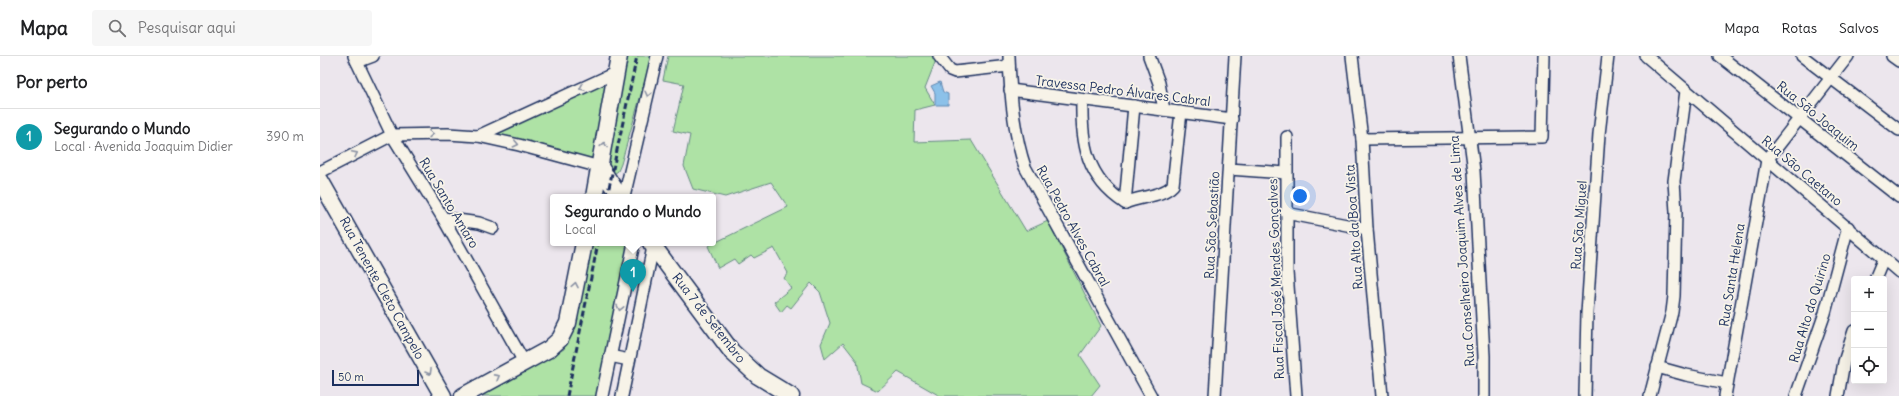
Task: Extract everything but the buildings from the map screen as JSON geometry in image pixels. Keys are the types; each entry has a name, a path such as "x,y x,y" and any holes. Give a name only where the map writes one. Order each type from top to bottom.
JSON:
{"main road":[{"path":"595,194 618,64"},
{"path":"600,167 618,194"},
{"name":"Rua Tenente Cleto Campelo","path":"320,180 443,396"},
{"path":"463,396 549,349 560,339 568,323 583,246"},
{"name":"Rua 7 de Setembro","path":"653,246 732,352 753,372 790,396"}],"street":[{"path":"356,59 373,56"},
{"path":"625,194 657,56"},
{"path":"939,56 950,70 955,72 1009,61"},
{"path":"1149,56 1159,83 1164,110"},
{"name":"Rua São Sebastião","path":"1215,396 1235,56"},
{"name":"Rua Alto da Boa Vista","path":"1352,56 1362,139 1367,230 1382,396"},
{"name":"Rua Conselheiro Joaquim Alves de Lima","path":"1459,56 1471,138 1484,356 1484,396"},
{"path":"1362,139 1542,137 1544,56"},
{"name":"Rua São Miguel","path":"1585,396 1587,313 1598,134 1608,56"},
{"name":"Rua São Caetano","path":"1647,56 1767,160 1848,227 1883,260 1899,272"},
{"name":"Rua São Joaquim","path":"1720,56 1801,118 1872,178 1899,197"},
{"path":"1802,56 1899,130"},
{"path":"1767,160 1848,56"},
{"path":"1892,56 1899,61"},
{"name":"Rua Santo Amaro","path":"356,59 392,135 443,218 524,362"},
{"name":"Rua Pedro Alves Cabral","path":"1009,61 1010,90 1021,155 1029,177 1152,396"},
{"path":"478,136 618,64"},
{"name":"Travessa Pedro Álvares Cabral","path":"1010,90 1232,118"},
{"path":"1650,396 1672,312 1674,296 1676,212 1674,181 1686,91"},
{"path":"1082,100 1086,156 1096,175 1117,198 1125,203"},
{"path":"1125,203 1134,106"},
{"path":"1125,203 1133,199 1170,189 1175,180 1181,112"},
{"path":"320,172 392,135 448,134 478,136 519,145 600,167"},
{"name":"Rua Fiscal José Mendes Gonçalves","path":"1287,137 1287,272 1296,396"},
{"name":"Rua Santa Helena","path":"1725,396 1767,160"},
{"path":"1229,169 1286,174"},
{"path":"1286,213 1367,230"},
{"path":"443,218 479,223 493,228"},
{"name":"Rua Alto do Quirino","path":"1796,396 1825,313 1848,227"},
{"path":"602,396 633,246"},
{"path":"622,396 652,246"},
{"path":"1876,276 1883,260"},
{"path":"1838,396 1844,362 1851,340"},
{"path":"610,356 629,360"},
{"path":"1657,367 1686,375 1727,383"}],"green space":[{"path":"626,56 652,56 621,164 618,171 614,174 608,171 608,165"},
{"path":"668,56 933,56 936,60 925,88 935,105 915,110 914,142 971,140 1026,231 1048,221 1101,326 1080,355 1100,385 1091,396 940,396 898,372 878,391 861,383 857,361 843,343 825,359 821,344 830,323 820,292 811,283 791,308 787,305 781,312 774,302 791,288 784,278 788,273 774,248 754,258 751,255 738,264 734,259 718,268 708,246 716,246 716,242 788,207 771,182 725,197 693,189 684,166 690,135 673,131 684,84 663,80"},
{"path":"608,81 595,161 492,135"},
{"path":"586,246 629,246 598,396 477,396 564,349"}],"water":[{"path":"940,82 943,92 948,94 948,105 935,105 935,93 931,86"}],"railway":[{"path":"608,194 637,56"},
{"path":"567,396 597,246"}],"place":[{"name":"Segurando o Mundo","path":"633,292"}]}
